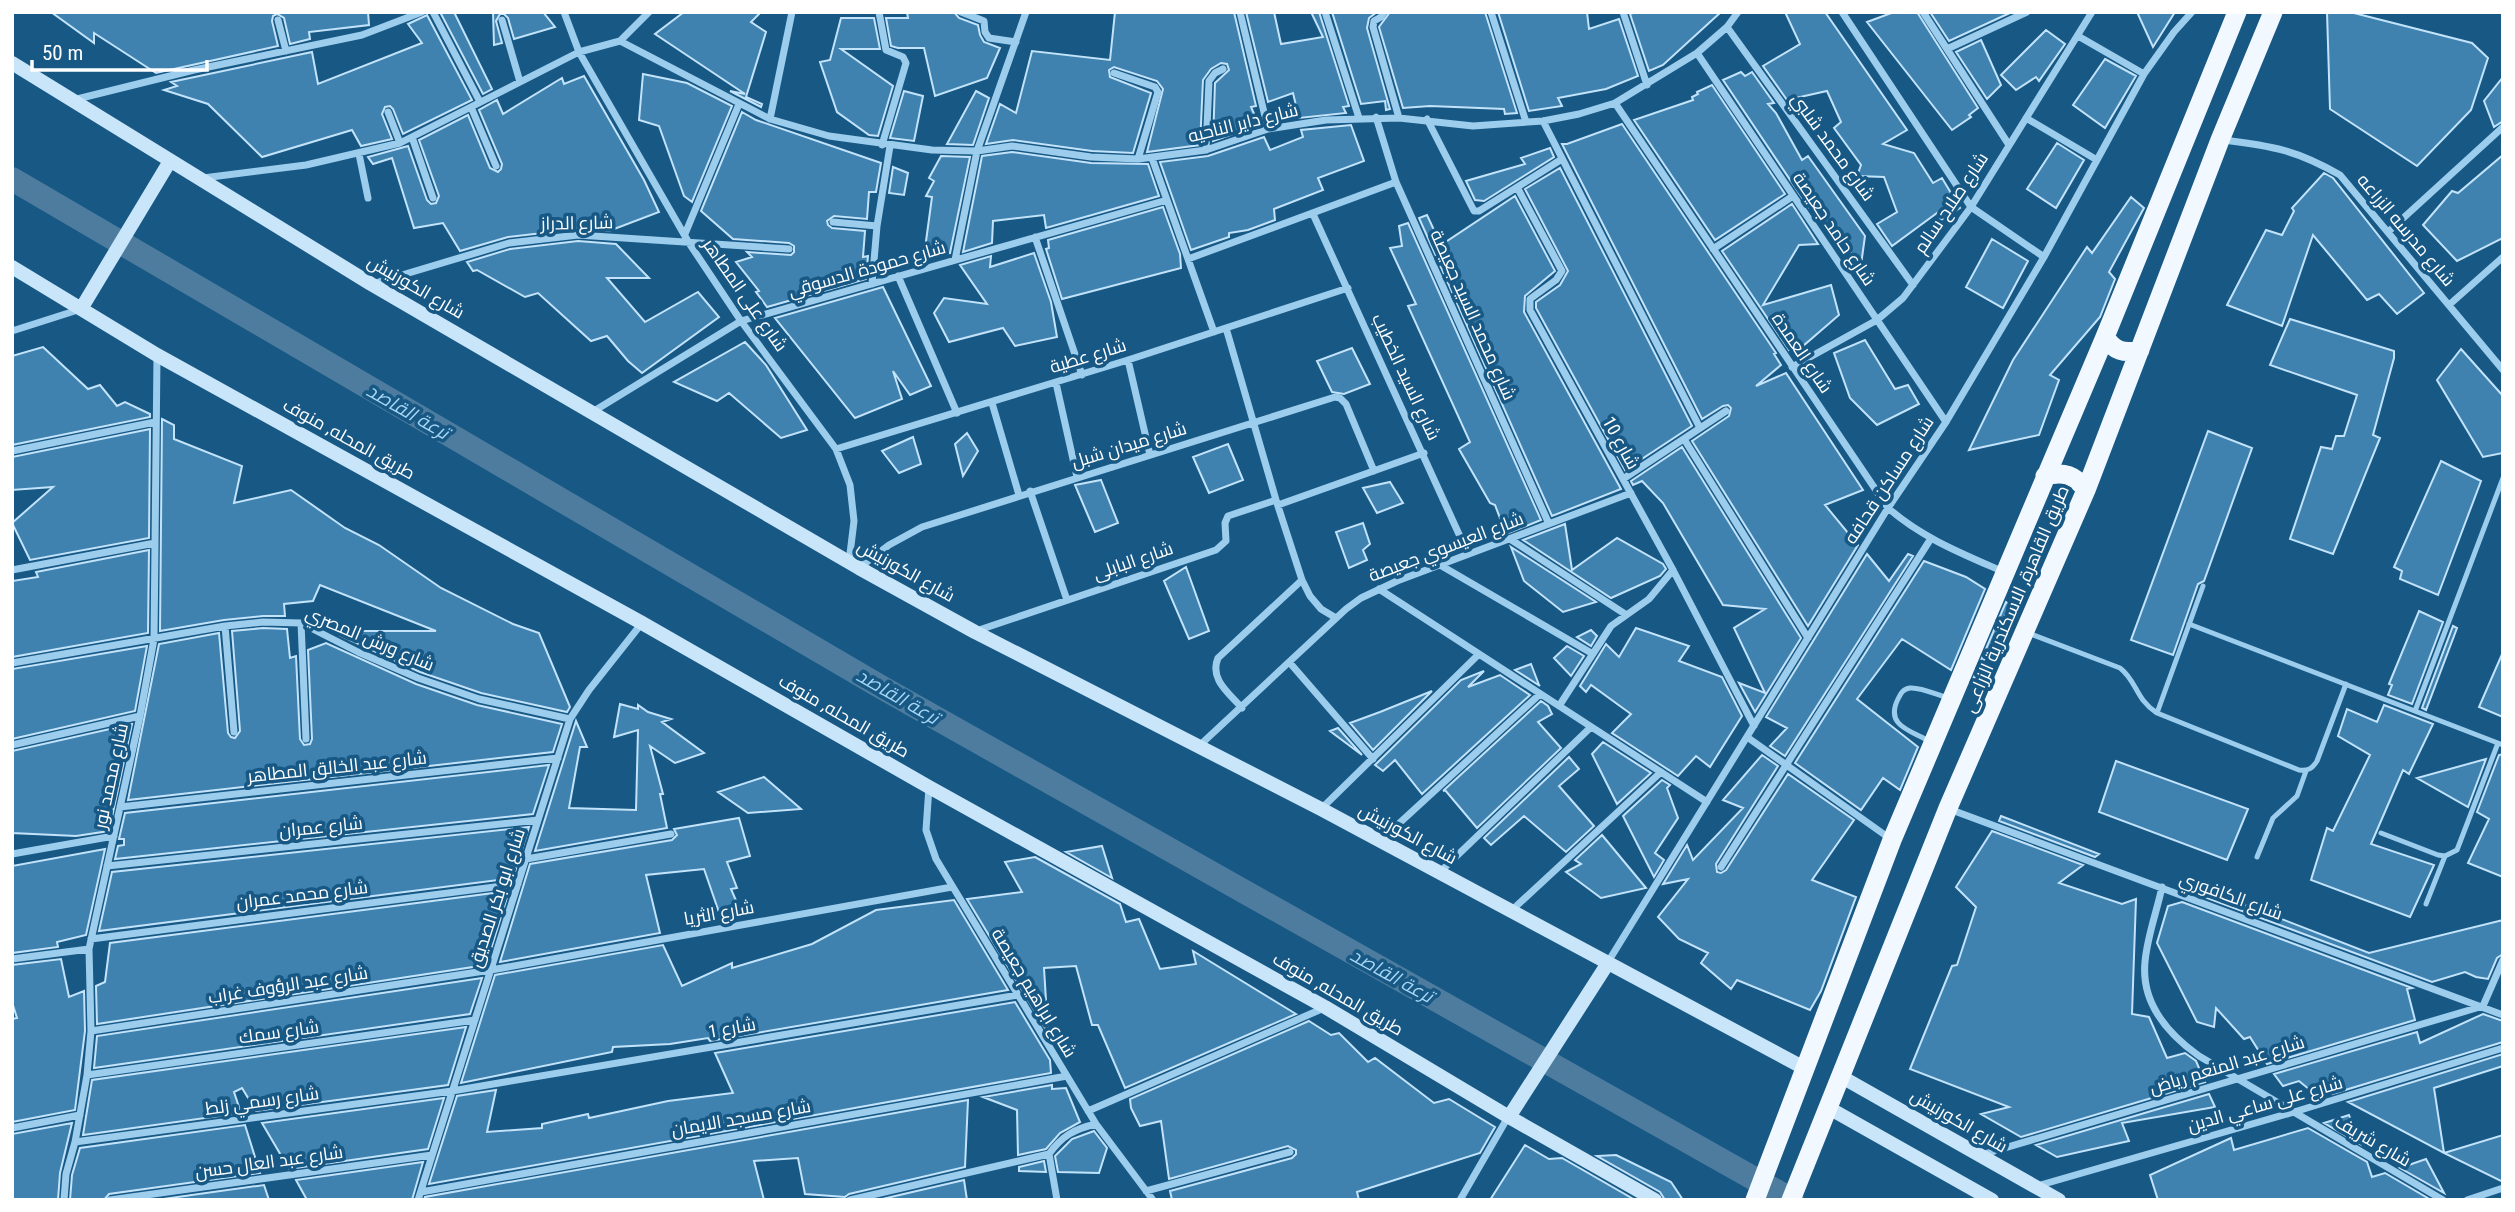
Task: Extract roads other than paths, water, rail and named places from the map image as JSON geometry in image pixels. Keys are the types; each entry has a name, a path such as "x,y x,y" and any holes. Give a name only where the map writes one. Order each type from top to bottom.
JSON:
{"highway":[{"name":"طريق القاهرة, الاسكندرية الزراعى","path":"1755,1200 1892,840 2105,337 2237,12"},
{"name":"طريق القاهرة, الاسكندرية الزراعى","path":"1791,1200 1948,808 2086,490 2220,139 2273,12"},
{"path":"2105,337 2110,346 2120,351 2130,353 2140,350"},
{"path":"2045,476 2069,474 2086,490"}],"main road":[{"name":"شارع الكورنيش","path":"12,63 372,284 854,565 975,632 1321,809 1805,1069"},
{"path":"81,309 170,161"},
{"name":"طريق المحله, منوف","path":"12,267 157,355 642,623 929,787 1325,1007 1509,1117 1656,1200"},
{"path":"1509,1117 1608,963"},
{"name":"شارع الكورنيش","path":"1840,1076 2059,1200"},
{"path":"1827,1107 1993,1200"}],"street":[{"path":"72,100 194,69 362,35 422,12"},
{"path":"433,12 480,102"},
{"path":"564,12 579,52"},
{"path":"198,178 306,165 400,143 579,52 620,40 649,12"},
{"path":"771,119 792,12"},
{"path":"872,284 886,145 906,63 903,57 887,51 884,47 879,12"},
{"path":"961,12 984,16 987,37 1016,43"},
{"path":"955,260 977,150 1026,12"},
{"path":"1240,12 1268,129"},
{"path":"1325,12 1359,118"},
{"path":"1384,12 1374,21 1373,27 1399,118"},
{"path":"1491,12 1525,122"},
{"path":"1623,12 1647,85"},
{"name":"شارع داير الناحيه","path":"620,40 771,119 828,136 932,150 977,150 1013,146 1091,157 1138,159 1206,150 1268,129 1326,120 1376,117 1427,119 1474,126 1543,121 1615,103 1697,53 1727,27 1738,12"},
{"path":"1842,12 1971,206 2044,257"},
{"path":"1923,12 2009,145"},
{"name":"شارع صلاح سالم","path":"1793,367 1877,320 1903,298 1971,206 2092,12"},
{"name":"شارع مساكن قحافه","path":"1608,963 1888,508 1946,422 2044,257 2144,74 2192,12"},
{"path":"1947,49 2022,13"},
{"path":"278,20 286,51"},
{"path":"502,20 520,82"},
{"name":"شارع محمد شلبي","path":"1727,27 1913,285"},
{"path":"2078,36 2144,74"},
{"name":"شارع على المطاهر","path":"579,52 689,243 741,321 836,449 850,485 854,521 854,565"},
{"name":"شارع حامد جعيصة","path":"1697,53 1946,422"},
{"path":"1206,150 1209,81 1214,73 1223,69"},
{"path":"1114,73 1155,87 1158,92 1138,159"},
{"name":"شارع العمدة","path":"1615,103 1888,508 1930,540 2005,573"},
{"path":"685,234 739,104"},
{"path":"471,107 496,166"},
{"path":"388,112 400,143"},
{"name":"شارع محمد السيد جعيصة","path":"1376,117 1396,182 1549,524"},
{"path":"2026,118 2097,160"},
{"path":"1427,119 1474,211 1479,211 1562,159"},
{"path":"1543,121 1700,428"},
{"path":"2388,232 2503,127"},
{"path":"412,137 433,198"},
{"name":"شارع مدرسه الزراعه","path":"2220,139 2274,146 2309,157 2340,175 2503,370"},
{"path":"359,154 368,198"},
{"path":"1152,158 1214,332"},
{"path":"1188,259 1396,182"},
{"name":"شارع 10","path":"1517,187 1562,271 1556,280 1530,299 1530,310 1673,570 1754,726"},
{"path":"1713,249 1793,196"},
{"name":"شارع حمودة الدسوقي","path":"594,411 741,321 1167,200"},
{"name":"شارع السيد الخطيب","path":"1313,214 1468,554"},
{"path":"833,222 877,226"},
{"name":"شارع الدراز","path":"372,284 476,252 544,238 578,235 789,249"},
{"path":"1035,237 1082,375"},
{"path":"2449,305 2503,257"},
{"path":"898,276 957,413"},
{"name":"شارع عطية","path":"836,449 1082,375 1348,288"},
{"path":"12,331 81,309"},
{"path":"1226,328 1302,580 1321,609 1336,618"},
{"name":"شارع محمد نور","path":"64,1200 66,1174 75,1142 87,1075 91,1031 89,949 155,639 157,355"},
{"path":"1128,360 1150,455"},
{"path":"1056,383 1077,477"},
{"name":"شارع ميدان شبل","path":"854,565 922,527 1335,397 1346,404 1374,471"},
{"path":"992,403 1019,495"},
{"path":"1623,479 1726,411"},
{"path":"12,451 155,422"},
{"path":"1685,439 1808,638"},
{"path":"1277,503 1424,453"},
{"path":"1030,491 1067,600"},
{"name":"شارع العيسوي جعيصة","path":"1198,746 1336,618 1362,598 1468,554 1631,493"},
{"name":"شارع البابلى","path":"975,632 1216,550 1226,541 1225,523 1228,516 1277,503"},
{"path":"1510,538 1625,614"},
{"path":"1721,867 1930,540"},
{"path":"12,570 155,543"},
{"path":"1440,565 1593,654"},
{"path":"1559,706 1611,626 1648,599 1673,570"},
{"path":"1242,708 1215,675 1214,666 1218,658 1302,580"},
{"path":"1379,589 1707,802"},
{"name":"شارع ورش المصري","path":"12,663 225,626 262,622 300,624 418,678 480,699 570,719"},
{"name":"شارع ابو بكر الصديق","path":"420,1196 570,719 589,690 642,623"},
{"path":"300,624 306,739"},
{"path":"225,626 234,732"},
{"path":"1321,809 1479,654"},
{"path":"1290,663 1373,759"},
{"path":"1380,841 1540,694"},
{"path":"12,745 140,716"},
{"path":"1439,873 1591,727"},
{"path":"1747,737 1892,840"},
{"name":"شارع عبد الخالق المطاهر","path":"120,807 558,758"},
{"path":"1511,911 1661,772"},
{"name":"شارع ابراهيم جعيصة","path":"929,787 926,830 936,859 1096,1124 1153,1200"},
{"name":"شارع الكافوري","path":"1948,808 2503,1015"},
{"name":"شارع عمران","path":"107,866 538,820"},
{"path":"526,859 671,834"},
{"path":"12,854 114,836"},
{"name":"شارع محمد عمران","path":"91,939 518,884"},
{"name":"شارع الثريا","path":"491,970 952,887"},
{"name":"شارع شريف","path":"2162,887 2144,962 2147,991 2158,1017 2176,1039 2236,1078 2443,1200"},
{"path":"12,959 89,949"},
{"path":"2483,1006 2503,960"},
{"name":"شارع عبد الرؤوف غراب","path":"91,1031 491,970"},
{"name":"شارع 1","path":"452,1091 1018,995"},
{"name":"شارع عبد المنعم رياض","path":"1981,1155 2483,1006"},
{"path":"1088,1111 1325,1007"},
{"name":"شارع سمك","path":"87,1075 475,1020"},
{"name":"شارع على ساعي الدين","path":"2035,1186 2294,1112 2503,1048"},
{"name":"شارع مسجد الايمان","path":"420,1196 1066,1076"},
{"name":"شارع رسمي زلط","path":"75,1142 452,1091"},
{"path":"12,1128 80,1115"},
{"path":"1461,1200 1509,1117"},
{"path":"849,1200 1049,1154 1060,1139 1069,1133 1077,1128 1096,1124"},
{"path":"1146,1191 1290,1152"},
{"path":"1046,1200 1056,1198 1049,1154"},
{"name":"شارع عبد العال حسن","path":"110,1200 432,1155"},
{"path":"2467,1200 2503,1188"}],"lane":[{"path":"2415,711 2503,478"},
{"path":"2157,713 2203,586"},
{"path":"2189,624 2500,744 2457,850 2445,856 2426,904"},
{"path":"2025,632 2120,668 2131,679 2143,702 2157,713 2299,770 2306,771 2317,761 2347,684"},
{"path":"1933,743 1898,723 1893,717 1893,709 1901,693 1913,688 1951,699"},
{"path":"2257,857 2273,818 2297,796 2306,771"},
{"path":"2381,833 2445,856"}],"waterway":[{"name":"ترعة القاصد","path":"12,179 881,687 1792,1200"}]}
